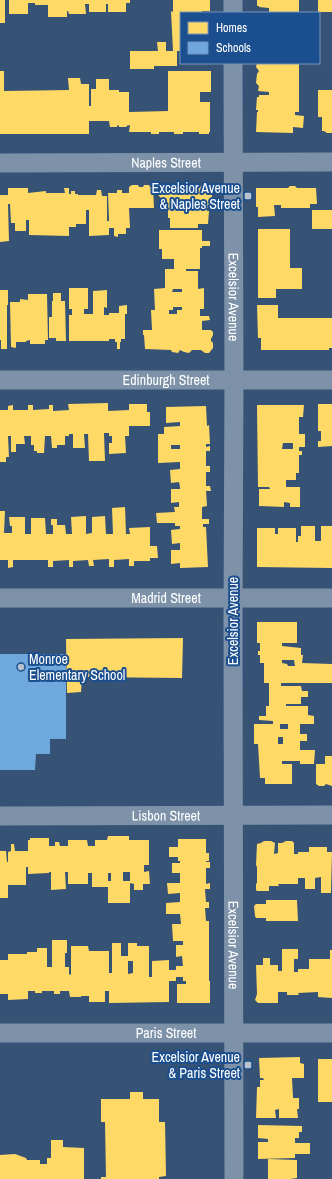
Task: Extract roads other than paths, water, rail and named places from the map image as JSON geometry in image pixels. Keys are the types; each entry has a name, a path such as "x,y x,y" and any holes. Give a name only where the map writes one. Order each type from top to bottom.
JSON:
{"street":[{"path":"233,0 233,12"},
{"name":"Excelsior Avenue","path":"233,64 234,1179"},
{"name":"Naples Street","path":"0,163 332,162"},
{"name":"Edinburgh Street","path":"0,380 332,380"},
{"name":"Madrid Street","path":"0,598 332,598"},
{"name":"Lisbon Street","path":"0,816 332,815"},
{"name":"Paris Street","path":"0,1033 332,1033"}],"place":[{"name":"Excelsior Avenue & Naples Street","path":"248,196"},
{"name":"Monroe Elementary School","path":"21,667"},
{"name":"Excelsior Avenue & Paris Street","path":"248,1065"}]}
